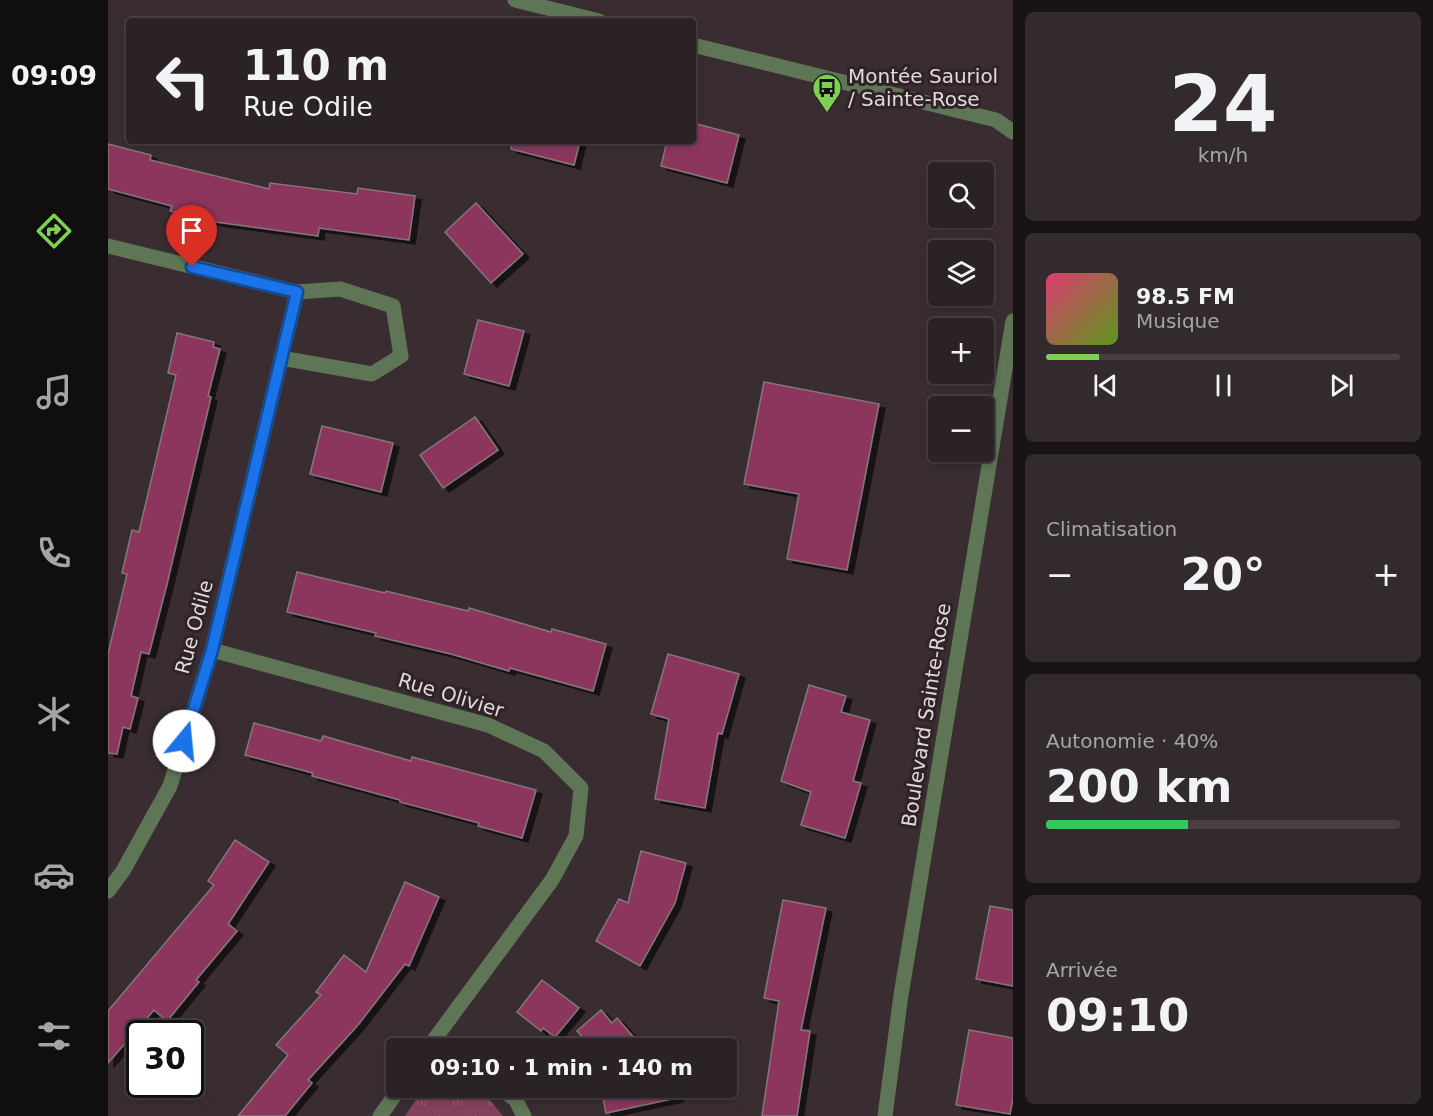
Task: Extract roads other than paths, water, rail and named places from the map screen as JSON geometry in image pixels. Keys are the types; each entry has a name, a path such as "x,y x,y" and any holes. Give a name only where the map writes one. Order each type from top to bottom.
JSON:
{"street":[{"path":"515,0 587,18"},
{"path":"696,46 996,120 1013,132"},
{"path":"108,246 297,292 340,289 393,306 401,356 372,374 281,357"},
{"name":"Rue Odile","path":"108,891 123,871 170,786 212,650 297,292"},
{"name":"Boulevard Sainte-Rose","path":"885,1116 901,995 1013,321"},
{"name":"Rue Olivier","path":"212,650 488,725 544,751 580,788 576,836 552,880 439,1038"},
{"path":"380,1116 393,1098"},
{"path":"513,1098 524,1116"}],"place":[{"name":"Montée Sauriol / Sainte-Rose","path":"827,114"}]}
